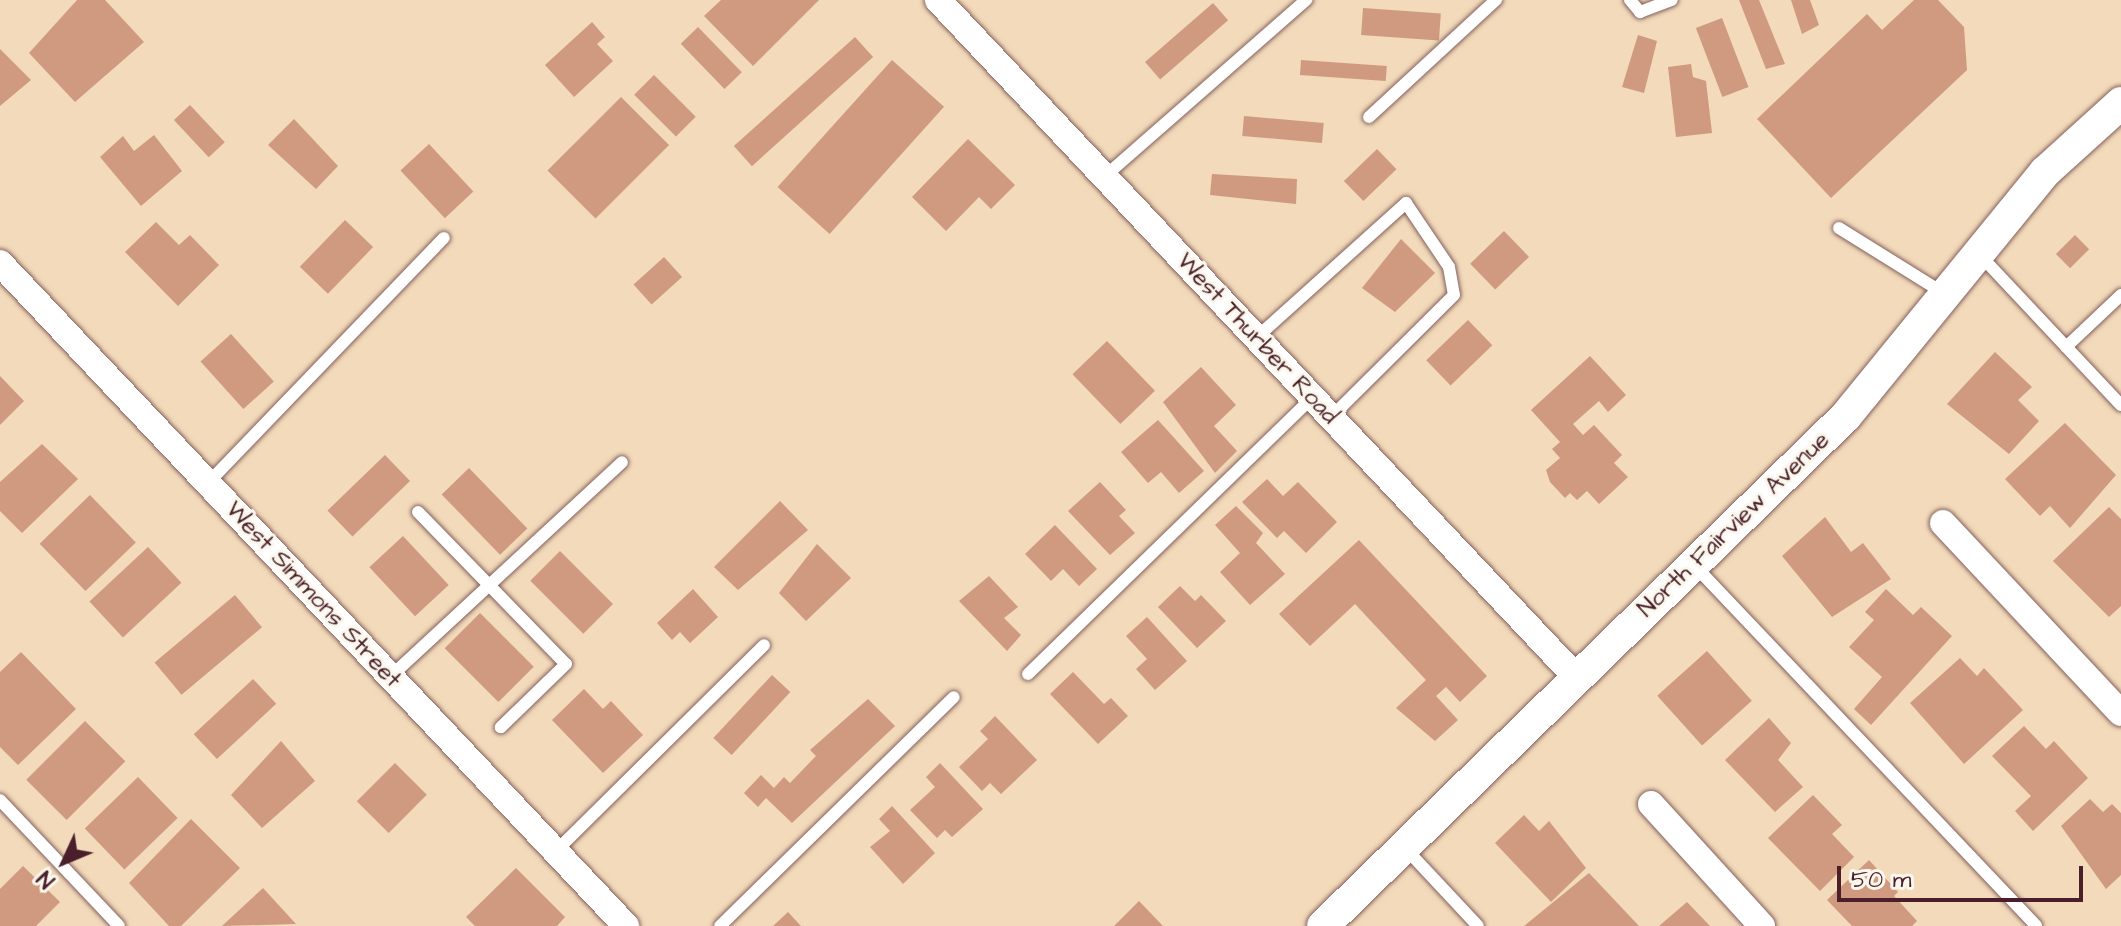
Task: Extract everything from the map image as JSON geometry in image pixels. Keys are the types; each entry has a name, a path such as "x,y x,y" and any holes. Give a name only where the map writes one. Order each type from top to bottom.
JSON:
{"street":[{"name":"West Thurber Road","path":"938,0 1576,677"},
{"name":"North Fairview Avenue","path":"1323,926 1846,416 2045,172 2121,103"},
{"name":"West Simmons Street","path":"0,263 626,926"},
{"path":"1943,523 2121,713"},
{"path":"1651,804 1762,926"}],"lane":[{"path":"1104,177 1306,0"},
{"path":"1369,117 1496,0"},
{"path":"1630,0 1640,12 1672,0"},
{"path":"1256,338 1406,203 1449,267 1454,295 1331,417"},
{"path":"1839,228 1945,294"},
{"path":"208,483 444,238"},
{"path":"1979,254 2121,405"},
{"path":"2066,347 2121,295"},
{"path":"1028,674 1312,398"},
{"path":"390,677 622,462"},
{"path":"418,512 566,664 501,727"},
{"path":"1693,564 2036,926"},
{"path":"555,852 764,645"},
{"path":"720,926 954,697"},
{"path":"0,800 119,926"},
{"path":"1404,847 1478,926"},
{"path":"98,926 109,915"}],"building":[{"path":"77,0 105,0 144,42 75,102 29,53"},
{"path":"721,0 819,0 753,66 704,16"},
{"path":"1739,0 1759,0 1785,64 1766,69"},
{"path":"1791,0 1810,0 1819,25 1802,34"},
{"path":"1914,0 1938,0 1964,27 1967,70 1831,198 1757,119 1867,14 1882,30"},
{"path":"1213,3 1228,20 1160,79 1145,62"},
{"path":"1363,8 1441,13 1439,40 1361,35"},
{"path":"1722,18 1749,87 1722,97 1696,28"},
{"path":"592,22 605,37 597,44 613,61 574,97 545,65"},
{"path":"698,27 742,72 724,89 681,44"},
{"path":"1638,35 1657,41 1644,93 1622,87"},
{"path":"855,37 873,57 752,166 734,146"},
{"path":"0,49 31,80 0,106"},
{"path":"892,60 944,107 830,234 778,187"},
{"path":"1301,60 1387,66 1386,81 1300,75"},
{"path":"1691,64 1693,77 1706,81 1712,133 1676,137 1668,67"},
{"path":"654,75 696,117 676,137 634,95"},
{"path":"621,97 669,145 596,219 547,171"},
{"path":"190,105 225,142 209,157 174,120"},
{"path":"1244,116 1324,123 1322,143 1242,136"},
{"path":"294,119 338,166 316,189 268,145"},
{"path":"154,135 182,171 141,206 100,157 123,136 134,151"},
{"path":"968,139 1015,185 991,209 979,197 946,231 912,197"},
{"path":"429,144 473,192 445,218 400,171"},
{"path":"1377,149 1396,169 1363,201 1344,181"},
{"path":"1212,174 1297,179 1296,204 1210,195"},
{"path":"345,220 373,247 328,294 300,267"},
{"path":"156,222 179,245 190,235 219,265 178,306 125,252"},
{"path":"1504,231 1529,257 1495,290 1470,264"},
{"path":"2075,235 2089,249 2070,268 2056,254"},
{"path":"1401,239 1435,273 1395,312 1362,288"},
{"path":"664,257 682,277 652,304 634,284"},
{"path":"1468,320 1492,345 1451,385 1426,360"},
{"path":"231,334 274,382 243,409 201,361"},
{"path":"1107,341 1155,391 1120,424 1072,374"},
{"path":"1995,352 2032,387 2018,400 2039,421 2009,454 1947,404"},
{"path":"1590,356 1626,395 1608,412 1599,401 1573,424 1583,435 1594,425 1622,455 1614,463 1628,477 1599,504 1587,491 1577,500 1570,493 1565,498 1550,482 1546,470 1560,458 1552,449 1560,442 1531,410"},
{"path":"1201,367 1236,405 1214,426 1237,451 1215,473 1163,402"},
{"path":"0,376 24,401 0,425"},
{"path":"1158,420 1204,471 1179,493 1161,472 1148,483 1121,452"},
{"path":"2065,423 2116,475 2070,528 2050,506 2040,516 2005,479"},
{"path":"42,444 78,479 22,533 0,511 0,482"},
{"path":"385,455 410,481 352,536 327,511"},
{"path":"469,468 527,528 500,555 442,494"},
{"path":"1267,479 1283,496 1298,482 1337,522 1306,553 1284,531 1277,538 1242,502"},
{"path":"1100,482 1126,510 1119,516 1135,533 1110,555 1068,511"},
{"path":"90,495 136,542 85,591 40,544"},
{"path":"780,501 808,530 738,590 714,567"},
{"path":"1236,506 1263,533 1256,543 1285,574 1250,605 1220,572 1240,553 1215,525"},
{"path":"2109,507 2121,519 2121,606 2109,617 2053,561"},
{"path":"1825,517 1851,552 1863,543 1891,579 1832,617 1782,556"},
{"path":"1055,525 1097,569 1079,586 1063,569 1051,581 1025,554"},
{"path":"403,536 449,585 415,616 369,567"},
{"path":"1359,540 1487,676 1460,702 1446,687 1436,696 1458,720 1435,741 1396,708 1426,680 1355,604 1310,646 1279,614"},
{"path":"817,544 851,578 806,621 779,593"},
{"path":"148,547 181,583 123,637 89,602"},
{"path":"560,551 613,604 583,634 530,581"},
{"path":"989,576 1018,607 1004,618 1021,635 1007,651 959,601"},
{"path":"1180,586 1195,601 1201,595 1226,621 1197,648 1158,607"},
{"path":"693,589 718,617 690,643 680,632 672,640 657,623"},
{"path":"1886,589 1913,615 1921,607 1952,636 1871,725 1854,709 1882,677 1849,647 1874,620 1865,612"},
{"path":"235,595 262,627 182,695 155,662"},
{"path":"480,613 534,667 498,702 445,648"},
{"path":"1147,617 1187,661 1155,690 1136,669 1147,659 1126,636"},
{"path":"1707,651 1752,701 1702,746 1657,696"},
{"path":"21,652 76,709 18,765 0,747 0,672"},
{"path":"1960,658 1977,676 1984,668 2023,710 1964,764 1910,703"},
{"path":"1073,672 1104,704 1111,698 1128,716 1098,744 1050,694"},
{"path":"772,675 790,692 732,755 713,738"},
{"path":"253,679 276,704 217,759 194,734"},
{"path":"584,689 603,709 611,701 643,735 603,773 552,720"},
{"path":"868,699 895,726 792,823 766,798 758,807 744,793 761,775 774,788 784,777 790,783 816,756 810,750"},
{"path":"995,716 1037,760 1001,794 990,783 982,791 959,767 988,739 980,731"},
{"path":"1769,718 1791,743 1778,760 1803,787 1775,812 1725,760"},
{"path":"85,721 125,761 67,820 26,780"},
{"path":"2024,726 2046,749 2054,741 2088,778 2033,831 2015,811 2031,796 1992,756"},
{"path":"281,741 315,781 262,828 231,795"},
{"path":"395,763 427,795 389,833 357,801"},
{"path":"940,763 983,809 952,837 945,830 937,838 910,810 935,787 926,777"},
{"path":"138,777 178,818 124,869 85,828"},
{"path":"1813,795 1842,825 1832,834 1854,857 1820,891 1768,838"},
{"path":"2090,799 2103,812 2112,804 2121,813 2121,875 2106,889 2061,826"},
{"path":"892,806 935,853 903,884 870,847 890,831 879,819"},
{"path":"1524,815 1539,831 1549,821 1586,868 1551,902 1495,843"},
{"path":"191,819 240,868 181,926 169,926 129,883"},
{"path":"1869,860 1898,892 1894,896 1917,921 1912,926 1852,926 1827,900"},
{"path":"23,866 60,902 36,926 0,926 0,889"},
{"path":"516,868 565,917 557,926 475,926 466,917"},
{"path":"1589,873 1639,926 1524,926"},
{"path":"263,888 296,924 222,926"},
{"path":"1139,901 1163,926 1114,926"},
{"path":"1687,902 1710,926 1659,926"},
{"path":"788,912 801,926 773,926"}]}
